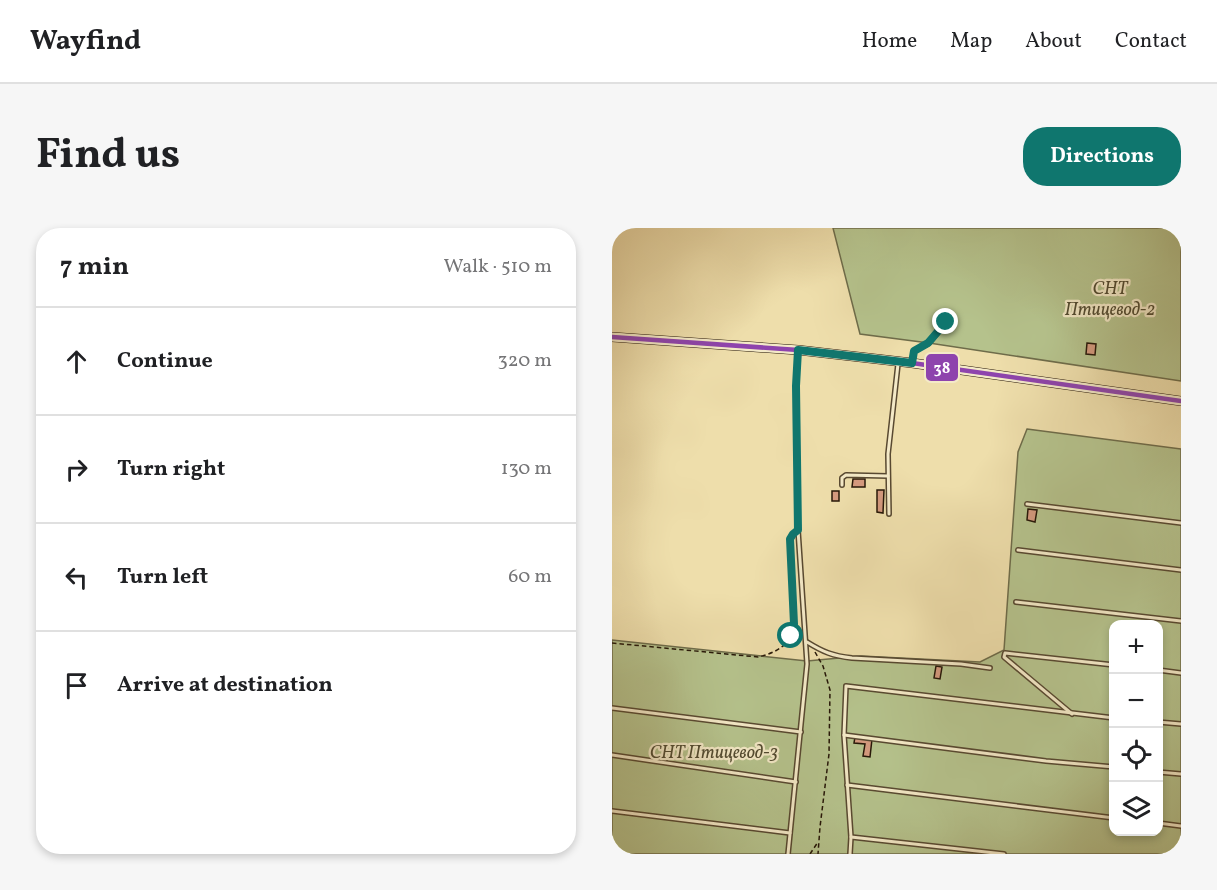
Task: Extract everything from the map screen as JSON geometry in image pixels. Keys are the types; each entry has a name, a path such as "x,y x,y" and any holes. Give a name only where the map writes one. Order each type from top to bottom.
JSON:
{"main road":[{"path":"612,337 798,350 912,363 1181,401"}],"lane":[{"path":"912,363 914,351 928,343 946,322"},
{"path":"788,854 807,664 798,530 796,386 798,350"},
{"path":"889,514 888,454 898,362"},
{"path":"842,485 842,478 846,475 888,476"},
{"path":"1027,504 1181,523"},
{"path":"1018,550 1181,570"},
{"path":"1016,602 1181,621"},
{"path":"807,642 822,652 844,657 961,664 990,668"},
{"path":"1072,714 1004,657 1005,653 1109,665"},
{"path":"1163,671 1181,673"},
{"path":"850,854 851,837 844,735 846,686 1109,718"},
{"path":"612,708 801,732"},
{"path":"1163,722 1181,724"},
{"path":"844,735 1109,767"},
{"path":"612,755 796,782"},
{"path":"1163,772 1181,774"},
{"path":"847,784 1109,817"},
{"path":"612,811 790,833"},
{"path":"1163,824 1181,826"},
{"path":"851,837 1004,854"}],"path":[{"path":"612,643 758,657 772,654 791,636 794,624 790,539 798,530"},
{"path":"807,642 817,654 830,690 829,754 819,827 818,854"},
{"path":"810,854 819,841"}],"green space":[{"name":"СНТ Птицевод-2","path":"833,228 1181,228 1181,381 860,334"},
{"name":"СНТ Птицевод-3","path":"1027,429 1181,449 1181,854 612,854 612,640 807,661 861,656 980,662 1004,650 1018,452"}],"building":[{"path":"1087,343 1096,344 1095,355 1086,354"},
{"path":"853,479 865,479 865,487 852,487"},
{"path":"877,490 884,490 883,513 877,512"},
{"path":"832,491 839,491 839,501 832,501"},
{"path":"1028,509 1037,510 1035,522 1027,520"},
{"path":"936,666 942,667 940,679 934,678"},
{"path":"855,737 872,739 870,757 863,756 865,744 854,743"}],"transit line":[{"name":"38","path":"612,337 798,350 912,363 1181,401"}],"route":[{"path":"791,636 794,624 790,539 798,530 796,436 798,350 912,363 914,351 928,343 946,322"}]}
